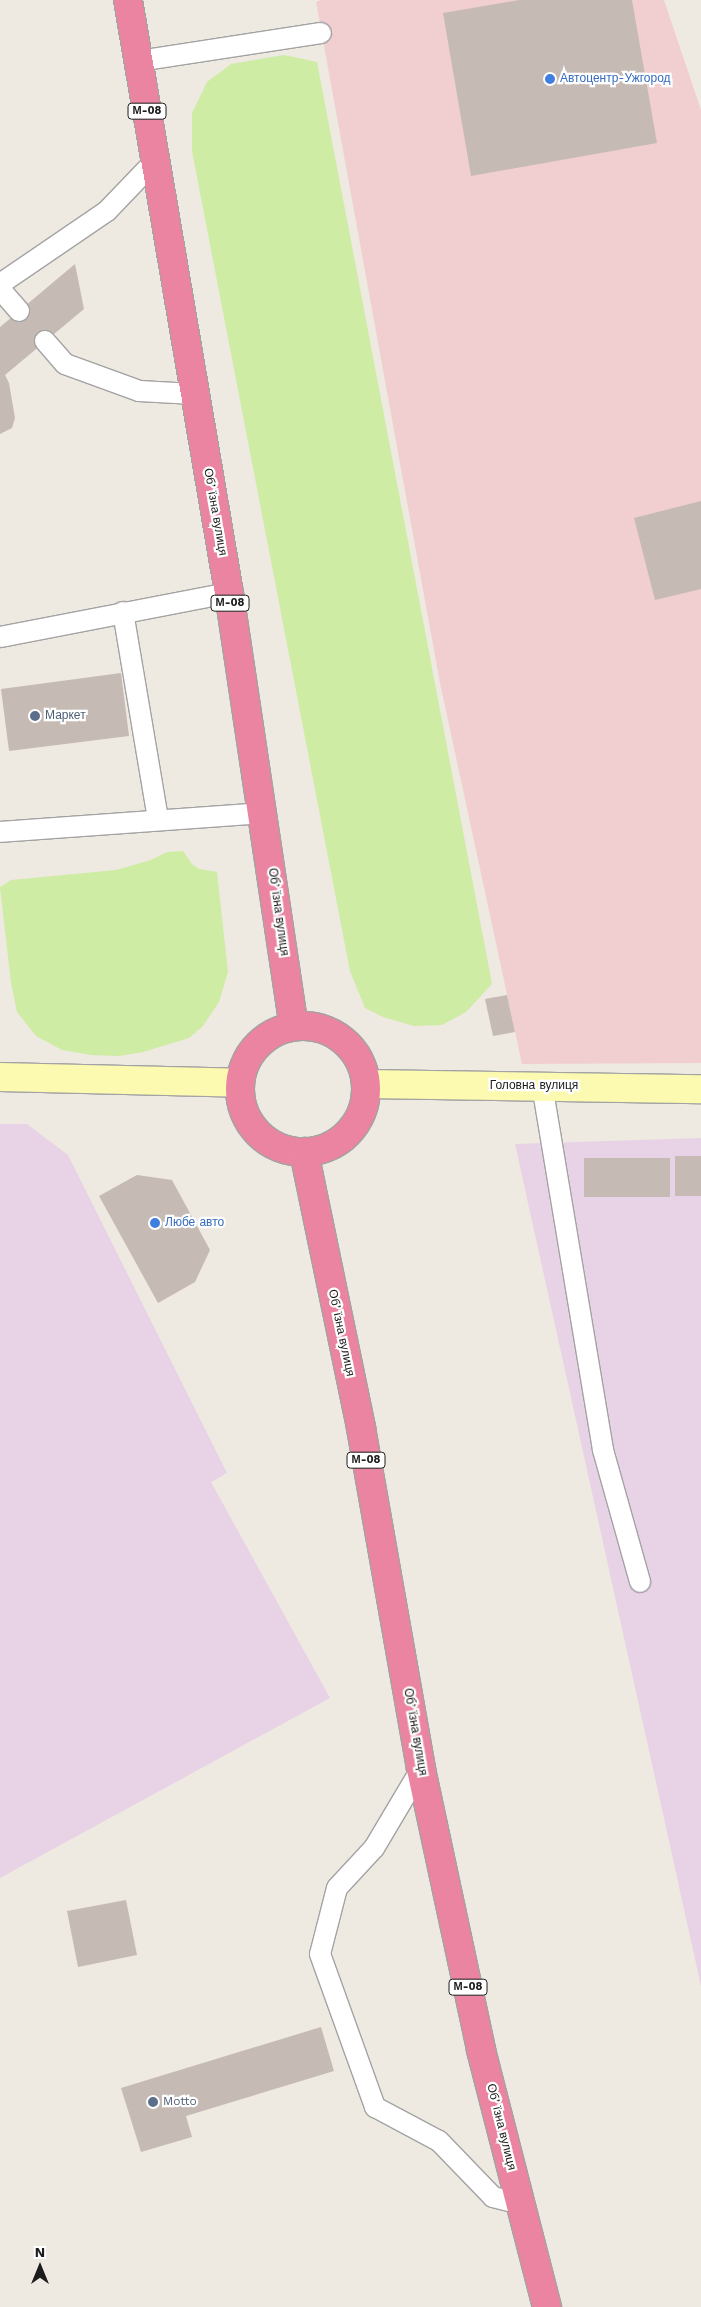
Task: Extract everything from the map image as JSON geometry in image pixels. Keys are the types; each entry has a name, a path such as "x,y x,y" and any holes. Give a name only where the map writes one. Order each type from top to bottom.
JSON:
{"highway":[{"name":"Обʼїзна вулиця","path":"128,0 229,593 264,813 294,1026"},
{"path":"294,1026 315,1026 334,1033 350,1046 362,1064 366,1084 365,1105 356,1123 342,1139 324,1149 304,1152 284,1149 265,1139 247,1117 242,1104 240,1083 245,1062 257,1045 274,1032 294,1026"},
{"name":"Обʼїзна вулиця","path":"304,1152 361,1428 421,1769 481,2050 547,2307"}],"street":[{"path":"0,1077 240,1083"},
{"name":"Головна вулиця","path":"366,1084 701,1089"}],"lane":[{"path":"138,61 321,32"},
{"path":"0,284 107,211 155,162"},
{"path":"0,289 19,311"},
{"path":"45,341 65,364 139,391 194,394"},
{"path":"0,637 229,593"},
{"path":"123,612 158,820"},
{"path":"0,832 264,813"},
{"path":"542,1086 603,1450 640,1582"},
{"path":"421,1769 374,1848 337,1888 320,1954 375,2107 439,2141 493,2197 520,2204"}],"shaded area":[{"path":"321,0 664,0 701,110 701,1063 522,1064 440,683 316,2"},
{"path":"0,1124 27,1124 68,1155 227,1473 211,1482 330,1698 0,1878"},
{"path":"701,1138 701,1986 515,1144"}],"green space":[{"path":"284,55 317,62 492,984 466,1012 442,1025 414,1026 383,1017 365,1008 350,971 192,151 192,113 207,82 231,64"},
{"path":"183,851 192,864 199,869 217,872 228,972 219,1002 203,1026 189,1038 143,1052 119,1056 91,1055 62,1050 36,1036 17,1012 11,983 0,887 11,880 116,870 151,860 167,852"}],"building":[{"path":"519,0 632,0 657,143 471,176 443,13"},
{"path":"75,264 84,309 5,375 9,383 15,418 12,428 0,434 0,327"},
{"path":"701,501 701,589 655,600 634,518"},
{"path":"121,673 129,736 9,751 1,689"},
{"path":"507,995 515,1032 493,1036 485,999"},
{"path":"675,1156 701,1156 701,1196 675,1196"},
{"path":"584,1158 670,1158 670,1197 584,1197"},
{"name":"Любе авто","path":"137,1175 172,1180 210,1250 195,1282 158,1303 99,1196"},
{"path":"126,1900 137,1955 78,1967 67,1911"},
{"path":"321,2027 334,2071 186,2116 192,2137 141,2152 121,2088"}],"place":[{"name":"Автоцентр-Ужгород","path":"550,79"},
{"name":"Маркет","path":"35,716"},
{"name":"Любе авто","path":"155,1223"},
{"name":"Motto","path":"153,2102"}]}
